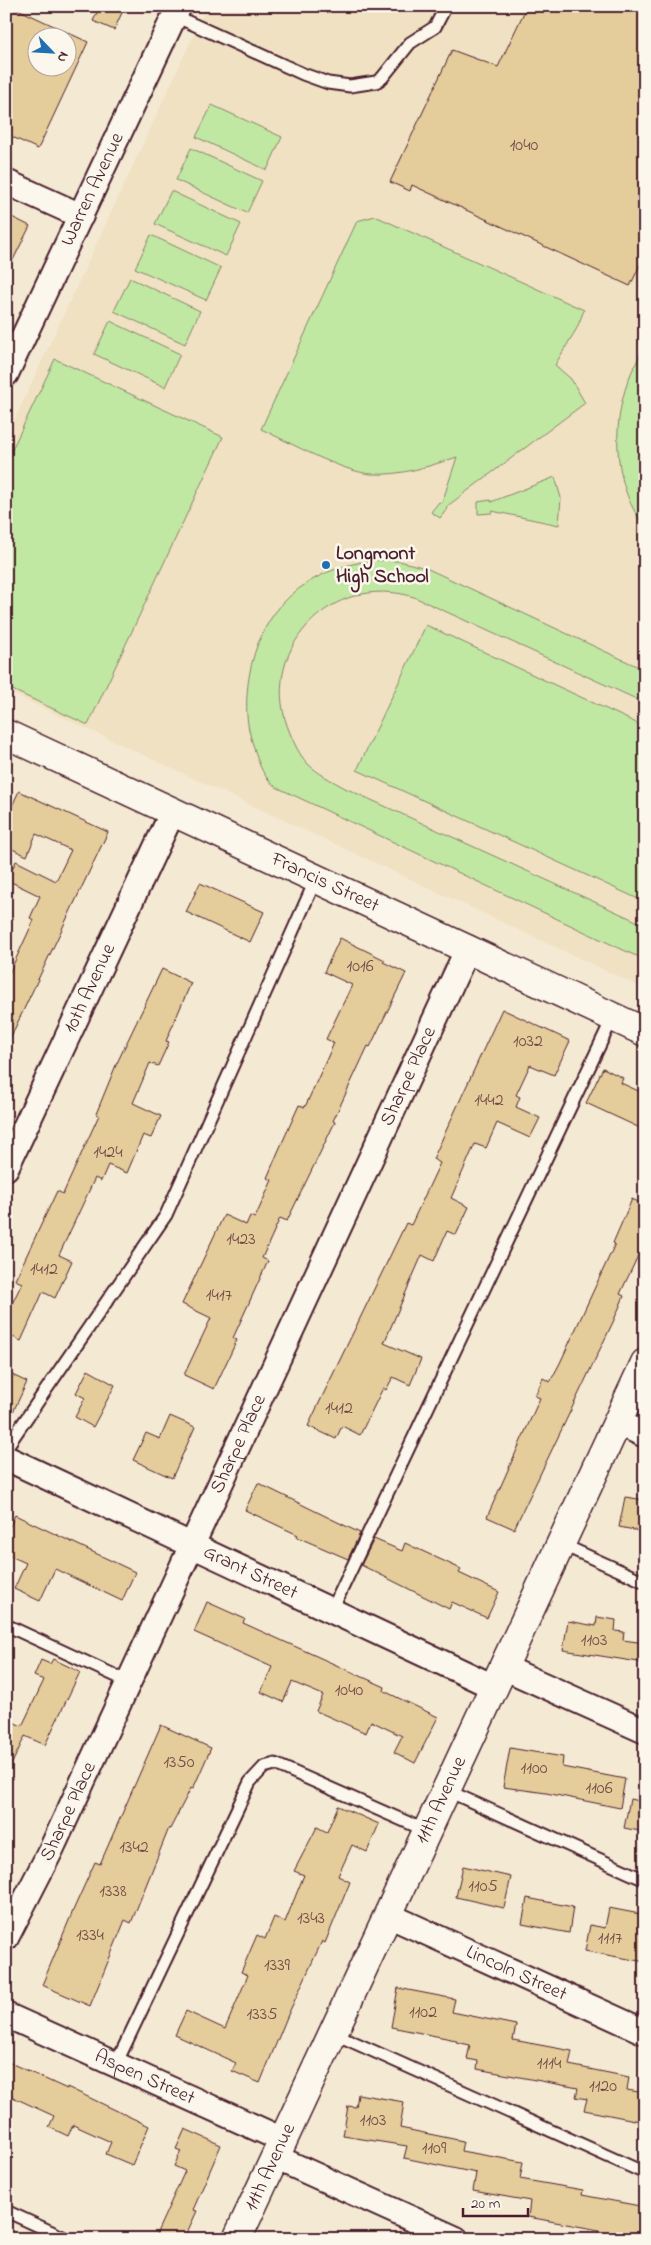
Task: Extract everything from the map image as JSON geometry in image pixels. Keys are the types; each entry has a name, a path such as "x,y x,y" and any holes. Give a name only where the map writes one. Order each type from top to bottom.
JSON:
{"street":[{"name":"Warren Avenue","path":"6,374 177,11"},
{"path":"6,182 81,216"},
{"name":"Francis Street","path":"7,737 317,877 645,1032"},
{"name":"10th Avenue","path":"6,1168 174,811"},
{"name":"Sharpe Place","path":"6,1938 51,1850 468,948"},
{"name":"11th Avenue","path":"237,2239 645,1363"},
{"path":"617,1422 645,1435"},
{"name":"Grant Street","path":"6,1458 331,1612 498,1677 645,1731"},
{"name":"Lincoln Street","path":"388,1915 645,2032"},
{"name":"Aspen Street","path":"6,2015 115,2066 456,2239"}],"lane":[{"path":"177,11 303,74 328,83 350,86 376,82 382,78 410,43 435,27 446,6"},
{"path":"6,1448 166,1215 317,877"},
{"path":"331,1612 613,1017"},
{"path":"560,1544 645,1582"},
{"path":"6,1625 129,1682"},
{"path":"115,2066 250,1782 264,1767 275,1764 427,1831"},
{"path":"446,1790 645,1880"},
{"path":"333,2033 645,2173"},
{"path":"6,2211 68,2239"}],"shaded area":[{"name":"Longmont High School","path":"207,6 645,6 645,989 6,691 6,438"}],"green space":[{"path":"212,105 282,137 267,170 196,137"},
{"path":"191,148 262,181 247,213 176,180"},
{"path":"171,191 241,224 226,256 155,224"},
{"path":"375,216 584,310 577,328 555,365 571,379 585,403 446,507 447,509 440,518 431,512 439,502 442,503 457,457 404,472 371,474 345,468 330,462 261,429 357,221"},
{"path":"151,235 221,268 206,300 135,268"},
{"path":"130,278 200,311 185,344 114,311"},
{"path":"110,321 180,354 165,387 94,354"},
{"path":"645,346 645,527 627,494 618,457 618,437 623,399 630,377"},
{"path":"55,359 223,437 88,725 6,687 6,462"},
{"path":"555,477 561,498 559,525 492,511 492,513 478,514 478,502 491,500 491,502"},
{"path":"374,560 399,561 426,568 645,670 645,703 414,597 383,592 355,596 329,607 308,625 292,648 283,674 282,703 290,733 302,756 307,763 325,777 345,788 645,925 645,958 634,955 276,787 266,777 251,738 247,708 249,677 255,653 264,631 275,612 290,596 307,583 327,572"},
{"path":"426,625 645,727 645,902 357,770"}],"building":[{"path":"6,6 11,6 58,28 28,28 28,78 71,78 38,149 6,134"},
{"path":"100,6 125,6 114,30 93,21"},
{"path":"527,6 645,6 645,255 630,286 412,185 410,191 390,182 452,50 498,67"},
{"path":"78,37 88,42 78,63"},
{"path":"6,214 30,226 6,274"},
{"path":"19,791 108,832 6,1047 6,980 34,920 30,918 40,896 7,880 16,861 56,881 71,850 36,834 27,856 6,846 6,819"},
{"path":"200,883 264,912 250,942 186,912"},
{"path":"340,938 385,960 383,962 406,973 370,1047 368,1046 333,1121 335,1122 287,1221 280,1218 262,1258 268,1261 233,1338 237,1340 214,1389 184,1375 211,1318 182,1304 224,1215 246,1225 250,1216 255,1218 272,1180 267,1178 299,1105 305,1107 334,1043 326,1039 352,985 324,972"},
{"path":"162,969 191,983 166,1041 169,1042 158,1066 150,1063 133,1103 161,1116 151,1138 143,1135 127,1173 108,1165 101,1181 95,1178 59,1255 72,1261 55,1298 43,1292 21,1341 6,1334 6,1316 22,1283 15,1280 57,1191 63,1194 99,1115 96,1114 116,1065"},
{"path":"502,1009 570,1041 554,1075 530,1065 516,1095 520,1097 516,1107 540,1118 530,1138 497,1123 486,1148 475,1144 451,1198 469,1207 456,1235 447,1231 434,1261 422,1255 384,1343 421,1359 410,1385 393,1377 386,1390 383,1388 360,1435 342,1426 336,1439 308,1426 406,1223 411,1225 440,1163 433,1159"},
{"path":"603,1068 623,1078 621,1083 645,1094 645,1118 640,1128 586,1103"},
{"path":"632,1199 645,1205 645,1241 620,1294 624,1296 614,1320 514,1529 487,1517 540,1398 535,1396 543,1378 550,1382 560,1363 615,1244 613,1243"},
{"path":"88,1370 115,1385 93,1427 75,1417 85,1398 76,1393"},
{"path":"6,1372 27,1382 6,1427"},
{"path":"170,1416 195,1427 172,1478 133,1460 146,1433 160,1439"},
{"path":"258,1483 360,1533 348,1559 297,1537 298,1535 245,1510"},
{"path":"625,1497 645,1500 645,1532 619,1527"},
{"path":"15,1515 135,1572 122,1601 55,1569 40,1601 14,1589 26,1563 6,1554 6,1535"},
{"path":"374,1539 402,1551 405,1543 461,1569 459,1573 499,1592 487,1618 452,1602 449,1609 361,1565"},
{"path":"207,1602 245,1619 243,1623 385,1687 384,1691 438,1717 415,1763 394,1752 402,1736 371,1721 366,1733 316,1711 323,1695 292,1682 283,1702 261,1692 272,1667 194,1632"},
{"path":"597,1617 616,1620 615,1631 624,1632 623,1640 645,1643 645,1663 563,1650 568,1621 596,1626"},
{"path":"53,1659 80,1672 45,1745 25,1736 6,1776 6,1719 22,1726 44,1680 34,1676 41,1660 50,1664"},
{"path":"161,1725 211,1748 193,1789 191,1788 169,1828 131,1923 125,1920 90,2006 42,1985 95,1862 100,1864"},
{"path":"510,1748 563,1757 562,1767 625,1779 620,1808 546,1793 503,1787"},
{"path":"630,1799 645,1802 645,1832 624,1828"},
{"path":"338,1806 379,1824 367,1852 352,1845 338,1876 350,1882 325,1943 322,1941 287,2017 260,2083 232,2071 236,2063 175,2035 186,2011 225,2029 248,1975 241,1972 257,1935 265,1939 274,1917 285,1922 304,1875 294,1871 317,1827 327,1832"},
{"path":"463,1866 511,1877 504,1908 456,1897"},
{"path":"527,1898 573,1907 569,1933 522,1924"},
{"path":"609,1908 645,1915 645,1962 585,1951 590,1925 605,1928"},
{"path":"398,1988 455,1999 452,2012 516,2025 513,2040 572,2051 569,2065 629,2077 627,2090 645,2093 645,2122 584,2110 587,2099 576,2097 578,2088 477,2069 478,2061 467,2059 470,2045 456,2042 456,2040 391,2027"},
{"path":"6,2061 67,2089 67,2087 149,2126 132,2165 106,2154 111,2142 73,2125 68,2136 49,2127 54,2116 6,2094"},
{"path":"358,2094 404,2102 400,2128 463,2141 461,2151 523,2162 520,2179 583,2190 582,2195 645,2207 641,2239 598,2239 599,2230 528,2217 530,2201 473,2191 476,2173 404,2158 407,2146 343,2136 348,2106 356,2107"},
{"path":"185,2129 221,2145 193,2210 197,2211 184,2239 154,2239 185,2171 174,2166 181,2151 176,2149"}],"place":[{"name":"Longmont High School","path":"326,565"}]}
